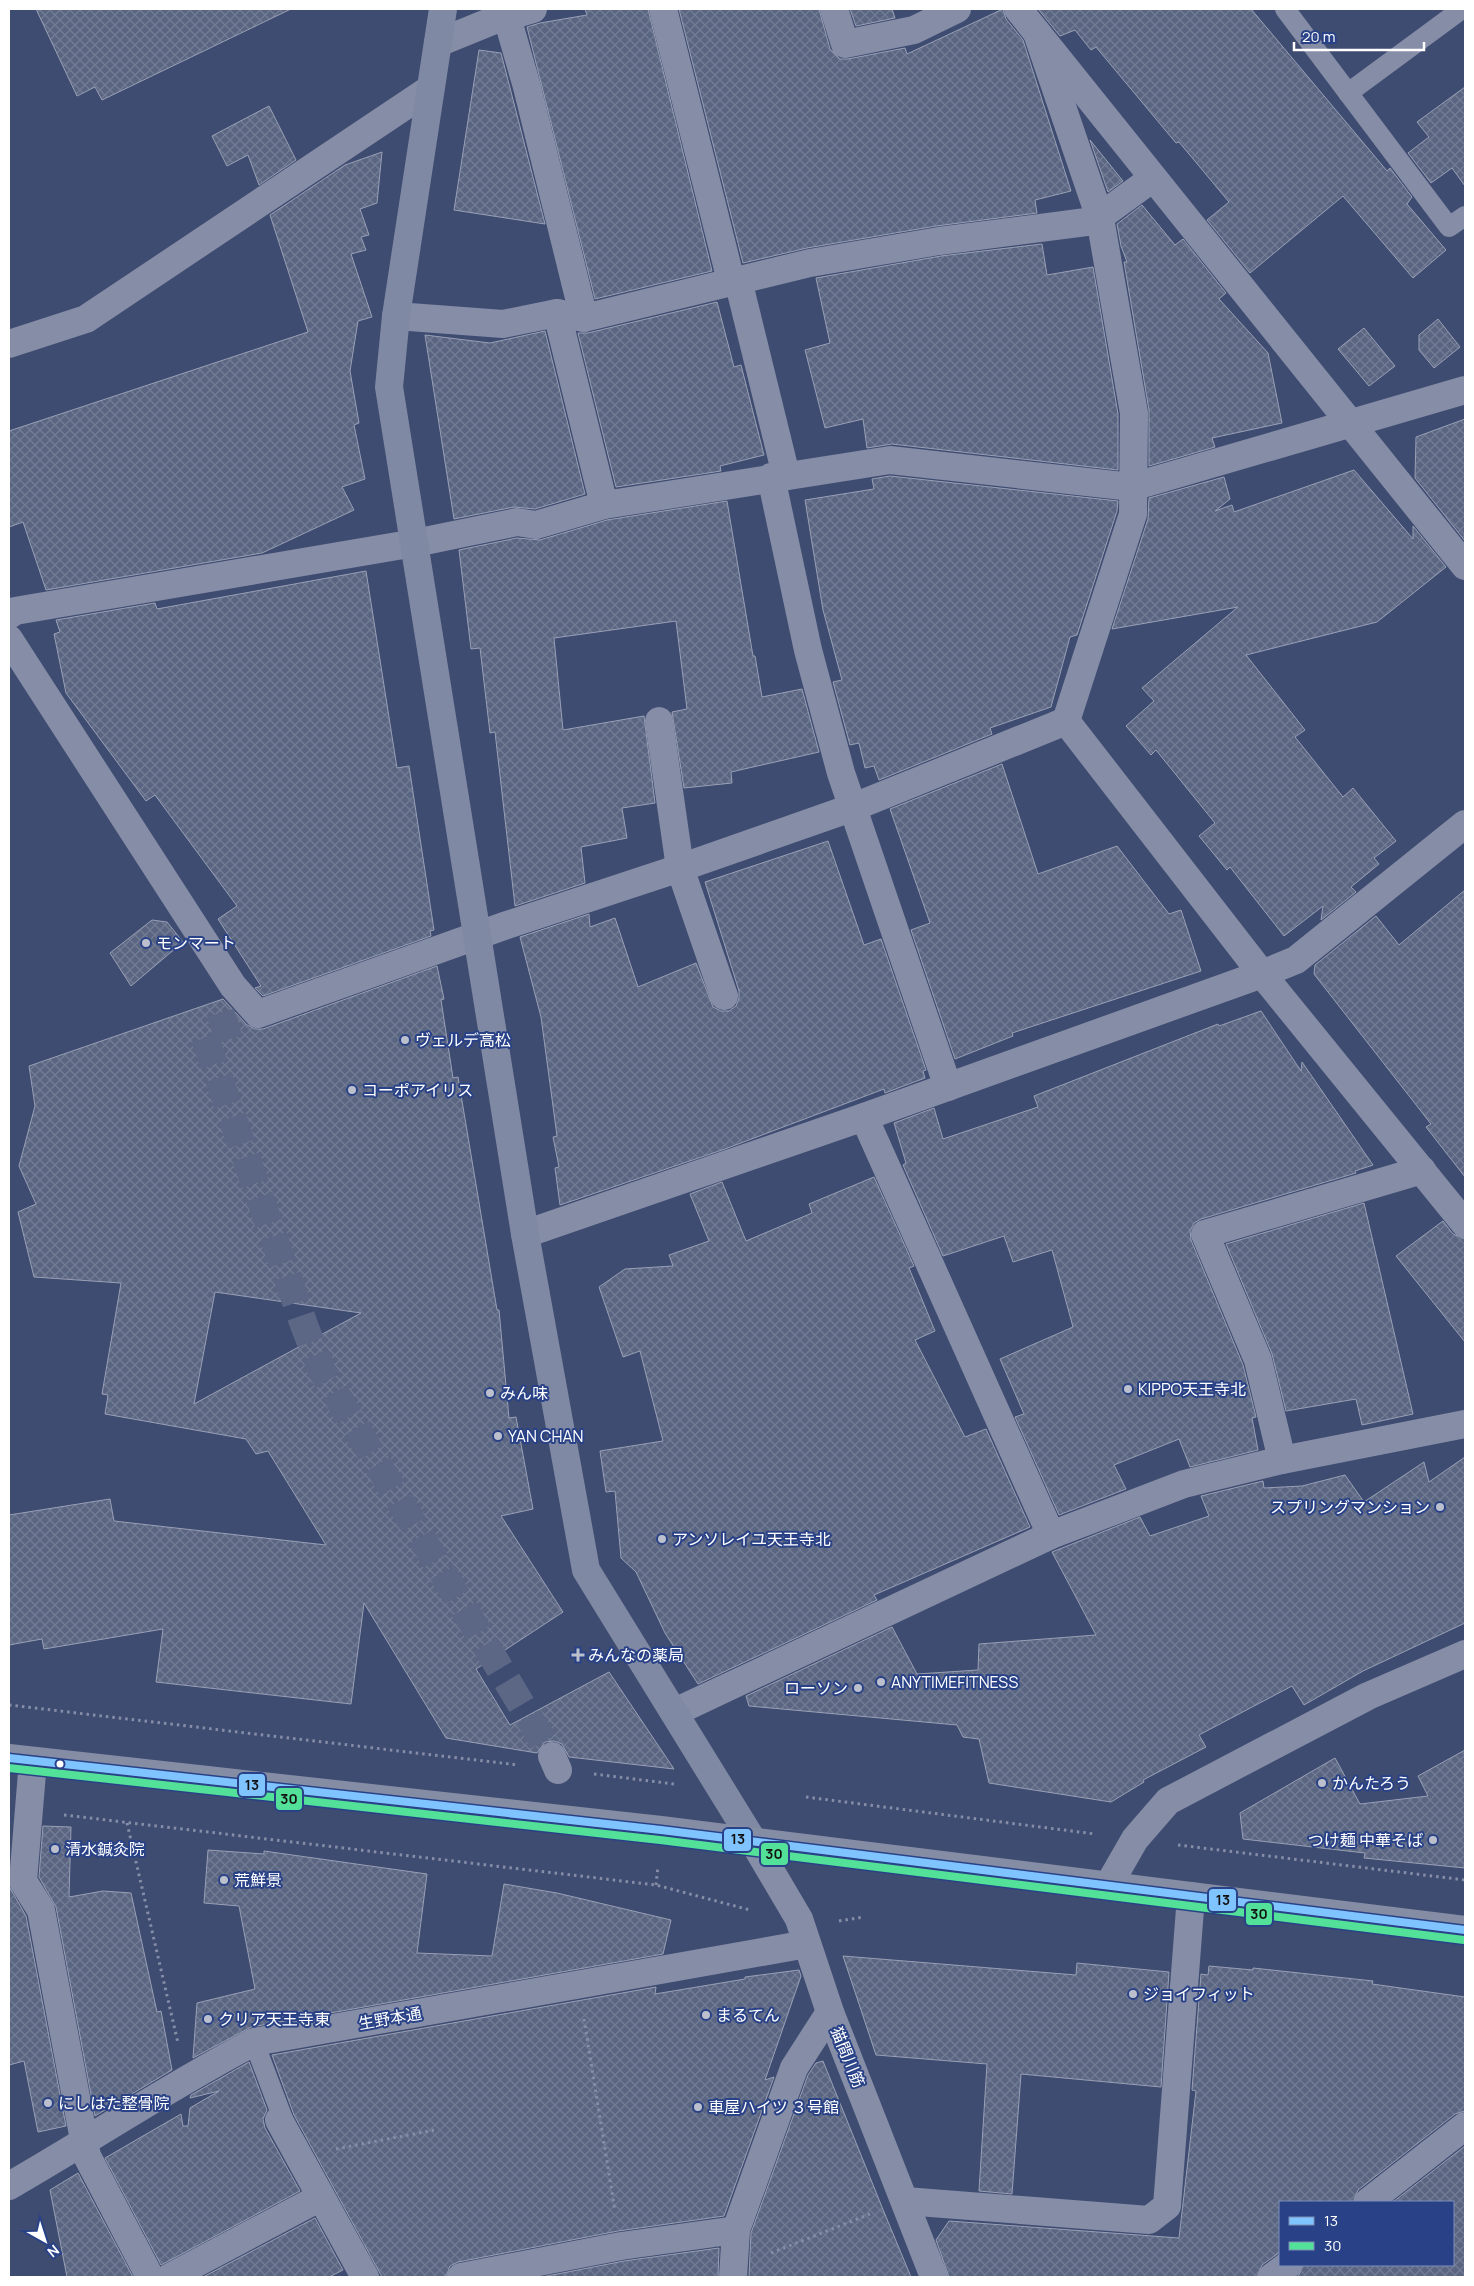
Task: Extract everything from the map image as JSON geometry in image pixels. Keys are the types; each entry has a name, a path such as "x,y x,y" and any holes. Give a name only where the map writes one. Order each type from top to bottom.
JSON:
{"highway":[{"path":"21,1759 752,1841 1465,1930"}],"street":[{"path":"443,9 396,316 389,387 524,1234 586,1570 675,1712 752,1841"},
{"path":"663,9 735,281 778,476 808,650 841,773 948,1087"},
{"path":"834,9 845,44 914,30 957,9"},
{"path":"1018,9 1465,566"},
{"path":"438,43 520,13 527,87 584,318"},
{"path":"9,639 233,986 248,1018 476,937 854,808 1066,720 1133,514 1134,413 1100,218 1037,34"},
{"path":"9,344 86,319 430,89"},
{"path":"396,316 503,324 557,313 584,318 810,263 939,241 1094,221 1153,178"},
{"path":"557,313 604,505"},
{"path":"9,615 16,611 415,543 517,522 536,525 604,505 778,476 890,460 1132,487 1465,390"},
{"path":"1066,720 1262,974 1465,1224"},
{"path":"659,721 680,868 724,996"},
{"path":"524,1234 864,1118 1296,960 1465,824"},
{"path":"864,1118 1050,1535"},
{"path":"1282,1460 1258,1360 1205,1234 1422,1170"},
{"path":"675,1712 1050,1535 1184,1484 1282,1460 1465,1424"},
{"path":"1108,1886 1136,1839 1168,1802 1368,1696 1465,1654"},
{"path":"21,1759 28,1811 22,1881 42,1910 87,2156 154,2277 321,2197"},
{"name":"猫間川筋","path":"752,1841 799,1919 830,2012 934,2277"},
{"path":"905,2200 1149,2220 1167,2206 1191,1896"},
{"name":"生野本通","path":"9,2186 84,2143 186,2078 254,2042 807,1944"},
{"path":"733,2273 736,2230 794,2068 830,2012"},
{"path":"279,2120 365,2277"},
{"path":"1369,2201 1465,2126"},
{"path":"461,2277 621,2246 736,2230"},
{"path":"1272,2277 1287,2266"}],"lane":[{"path":"1285,9 1449,227 1465,216"},
{"path":"1348,92 1462,9"},
{"path":"254,2042 283,2119 279,2120"}],"path":[{"path":"9,1705 555,1763 680,1784"},
{"path":"28,1811 656,1885 756,1911"},
{"path":"127,1822 186,2078"},
{"path":"837,1922 864,1917"},
{"path":"579,1985 621,2246"},
{"path":"299,2156 434,2130"},
{"path":"733,2273 905,2200"}],"building":[{"path":"36,9 291,9 102,100 95,87 77,96"},
{"path":"585,9 648,9 712,271 595,299 527,27 587,15"},
{"path":"679,9 819,9 830,49 840,59 848,59 905,48 907,54 1003,9 1006,19 1023,40 1071,191 1035,200 1037,213 936,226 807,248 743,263"},
{"path":"850,9 892,9 895,18 856,26"},
{"path":"1038,9 1251,9 1387,171 1390,168 1412,197 1407,204 1446,250 1413,278 1343,196 1250,273 1207,220 1229,202 1179,142 1176,143 1096,47 1091,50 1075,30 1060,36"},
{"path":"479,50 501,53 545,224 454,210"},
{"path":"1465,87 1465,186 1452,168 1431,183 1408,153 1429,137 1417,122"},
{"path":"269,106 296,160 259,185 248,155 227,166 212,136"},
{"path":"1090,140 1123,181 1108,192"},
{"path":"382,152 377,203 360,209 369,235 361,237 366,250 351,254 372,317 358,321 350,371 359,423 354,425 365,479 342,487 354,510 262,553 46,590 23,522 9,527 9,431 308,332 270,215 345,165"},
{"path":"1142,205 1175,245 1183,239 1226,293 1219,299 1268,353 1282,423 1212,438 1215,447 1149,466 1149,410 1124,262 1127,262 1121,246 1117,224"},
{"path":"1042,244 1047,275 1093,267 1118,414 1118,470 892,444 867,448 863,419 825,428 805,350 830,343 816,278 941,256"},
{"path":"717,302 734,367 741,365 764,455 720,466 721,471 616,487 578,333 588,333"},
{"path":"1438,319 1460,347 1434,368 1419,350 1419,335"},
{"path":"1364,328 1395,366 1369,386 1338,349"},
{"path":"545,331 585,494 535,509 514,507 454,519 425,335 490,343"},
{"path":"1465,419 1465,541 1415,478 1416,437"},
{"path":"1354,470 1413,539 1413,526 1446,567 1377,622 1246,655 1305,730 1295,737 1343,797 1353,788 1396,841 1374,858 1379,864 1351,887 1356,892 1321,920 1323,906 1284,936 1230,867 1227,870 1199,836 1215,823 1156,750 1151,755 1126,726 1154,701 1142,688 1238,607 1112,629 1148,519 1149,498 1224,477 1230,499 1215,511 1232,505 1234,512"},
{"path":"890,476 1118,501 1117,511 1077,635 1070,637 1051,707 990,728 992,734 879,780 874,766 865,768 859,743 850,745 833,682 842,680 823,610 805,500 874,489 872,479"},
{"path":"727,501 753,656 755,656 762,697 802,689 819,752 731,772 732,783 684,788 672,712 687,709 676,621 554,638 563,730 644,716 655,803 622,808 627,838 581,847 585,883 515,906 495,732 490,733 480,648 471,649 459,550 517,538 540,540 607,520"},
{"path":"366,571 397,768 409,766 434,930 430,931 431,936 263,996 255,988 261,986 218,919 237,906 155,795 146,801 66,693 54,634 60,632 56,620 155,603 157,609"},
{"path":"1002,764 1038,874 1117,846 1169,914 1181,910 1201,971 1012,1033 1013,1036 955,1059 911,930 930,923 890,809"},
{"path":"828,841 864,945 881,939 926,1070 923,1071 925,1078 885,1093 884,1089 725,1149 560,1205 555,1168 559,1167 553,1137 557,1136 541,1017 520,937 589,914 590,927 615,918 638,987 696,963 713,1007 721,1011 729,1011 736,1006 739,991 705,882"},
{"path":"1465,890 1465,1177 1426,1127 1431,1124 1314,974 1315,965 1376,916 1399,945"},
{"path":"152,920 167,922 183,942 131,986 110,953"},
{"path":"437,966 444,999 441,1000 453,1078 458,1077 497,1310 499,1310 509,1418 516,1417 533,1509 501,1516 563,1612 476,1669 510,1725 609,1672 674,1769 569,1757 562,1744 554,1741 545,1742 537,1753 446,1738 364,1603 351,1704 156,1682 163,1629 44,1649 42,1639 9,1645 9,1515 110,1499 114,1521 326,1545 268,1451 256,1454 246,1439 105,1414 108,1395 102,1394 121,1283 34,1277 18,1212 36,1204 19,1166 35,1106 29,1066 223,999 247,1025 255,1029 263,1029","holes":["215,1292 361,1313 194,1404"]},
{"path":"1261,1011 1301,1071 1302,1062 1373,1165 1355,1171 1356,1173 1201,1219 1194,1223 1190,1231 1191,1240 1243,1365 1256,1417 1252,1418 1258,1450 1190,1467 1179,1439 1114,1465 1126,1489 1059,1515 1015,1417 1024,1414 1000,1359 1073,1327 1052,1250 1013,1262 1004,1236 943,1256 903,1165 906,1163 894,1123 934,1108 943,1139 1038,1107 1034,1096 1218,1024 1219,1026"},
{"path":"874,1177 914,1266 909,1268 935,1331 915,1340 965,1437 986,1429 1030,1527 874,1595 877,1600 698,1684 665,1633 636,1572 621,1558 615,1491 606,1492 600,1451 663,1441 640,1351 623,1357 599,1287 625,1269 673,1266 669,1255 709,1241 690,1194 722,1182 746,1241 812,1213 809,1204"},
{"path":"1364,1203 1413,1414 1362,1425 1356,1399 1286,1411 1272,1354 1226,1244"},
{"path":"1443,1221 1453,1234 1465,1239 1465,1342 1396,1256"},
{"path":"1465,1457 1465,1623 1363,1671 1304,1705 1292,1686 1199,1735 1206,1747 1143,1780 1144,1782 1111,1802 989,1783 979,1739 963,1737 957,1725 749,1706 746,1696 892,1627 917,1674 978,1670 979,1644 1096,1635 1052,1552 1140,1517 1150,1536 1209,1516 1201,1496 1263,1481 1264,1488 1302,1486 1345,1475 1364,1502 1424,1462 1429,1482"},
{"path":"1465,1750 1465,1868 1364,1858 1365,1853 1243,1839 1240,1813 1335,1758 1360,1804 1428,1796 1418,1776"},
{"path":"43,1826 71,1827 69,1897 103,1891 131,1893 157,2012 161,2011 172,2070 95,2116 56,1907 39,1877"},
{"path":"208,1850 264,1854 264,1851 427,1874 417,1953 492,1956 504,1884 557,1893 671,1920 663,1954 251,2027 193,2058 197,2003 255,1989 239,1906 204,1903"},
{"path":"9,1886 26,1916 66,2126 38,2132 24,2061 9,2065"},
{"path":"843,1956 1076,1975 1077,1963 1169,1972 1161,2087 1021,2074 1012,2194 979,2191 987,2064 876,2055"},
{"path":"1209,1966 1253,1970 1253,1968 1373,1981 1372,1984 1465,1997 1465,2111 1455,2114 1358,2190 1353,2201 1279,2201 1279,2253 1262,2265 1257,2277 949,2277 936,2240 949,2221 1179,2238 1196,2091 1192,2090 1201,1974 1208,1975"},
{"path":"799,1970 801,1976 765,2080 774,2077 724,2216 618,2231 458,2262 450,2266 446,2277 382,2277 294,2115 272,2055 656,1987 655,1994 745,1979 745,1977"},
{"path":"823,2061 911,2277 749,2277 751,2233 808,2075 816,2063"},
{"path":"249,2062 267,2110 263,2119 265,2128 300,2191 161,2265 105,2158 181,2114 183,2126 188,2126 190,2108 219,2091 190,2098 191,2095"},
{"path":"1465,2146 1465,2277 1298,2277 1303,2266 1454,2266 1454,2201 1394,2201"},
{"path":"78,2173 133,2277 67,2277 50,2190"},
{"path":"315,2218 343,2270 329,2277 203,2277"},
{"path":"719,2248 718,2277 542,2277 624,2261"}],"tunnel":[{"path":"238,1022 203,1033 304,1325 322,1371 552,1756"}],"transit line":[{"name":"13","path":"9,1758 661,1830 1465,1930"},
{"name":"30","path":"9,1768 660,1840 1464,1940"}],"place":[{"name":"モンマート","path":"146,943"},
{"name":"ヴェルデ高松","path":"405,1040"},
{"name":"コーポアイリス","path":"352,1090"},
{"name":"KIPPO天王寺北","path":"1128,1389"},
{"name":"みん味","path":"490,1393"},
{"name":"YAN CHAN","path":"498,1436"},
{"name":"スプリングマンション","path":"1440,1507"},
{"name":"アンソレイユ天王寺北","path":"662,1539"},
{"name":"みんなの薬局","path":"578,1655"},
{"name":"ANYTIMEFITNESS","path":"881,1682"},
{"name":"ローソン","path":"858,1688"},
{"name":"かんたろう","path":"1322,1783"},
{"name":"つけ麺 中華そば","path":"1433,1840"},
{"name":"清水鍼灸院","path":"55,1849"},
{"name":"荒鮮景","path":"224,1880"},
{"name":"ジョイフィット","path":"1133,1994"},
{"name":"まるてん","path":"706,2015"},
{"name":"クリア天王寺東","path":"208,2019"},
{"name":"にしはた整骨院","path":"48,2103"},
{"name":"車屋ハイツ ３号館","path":"698,2107"}]}
